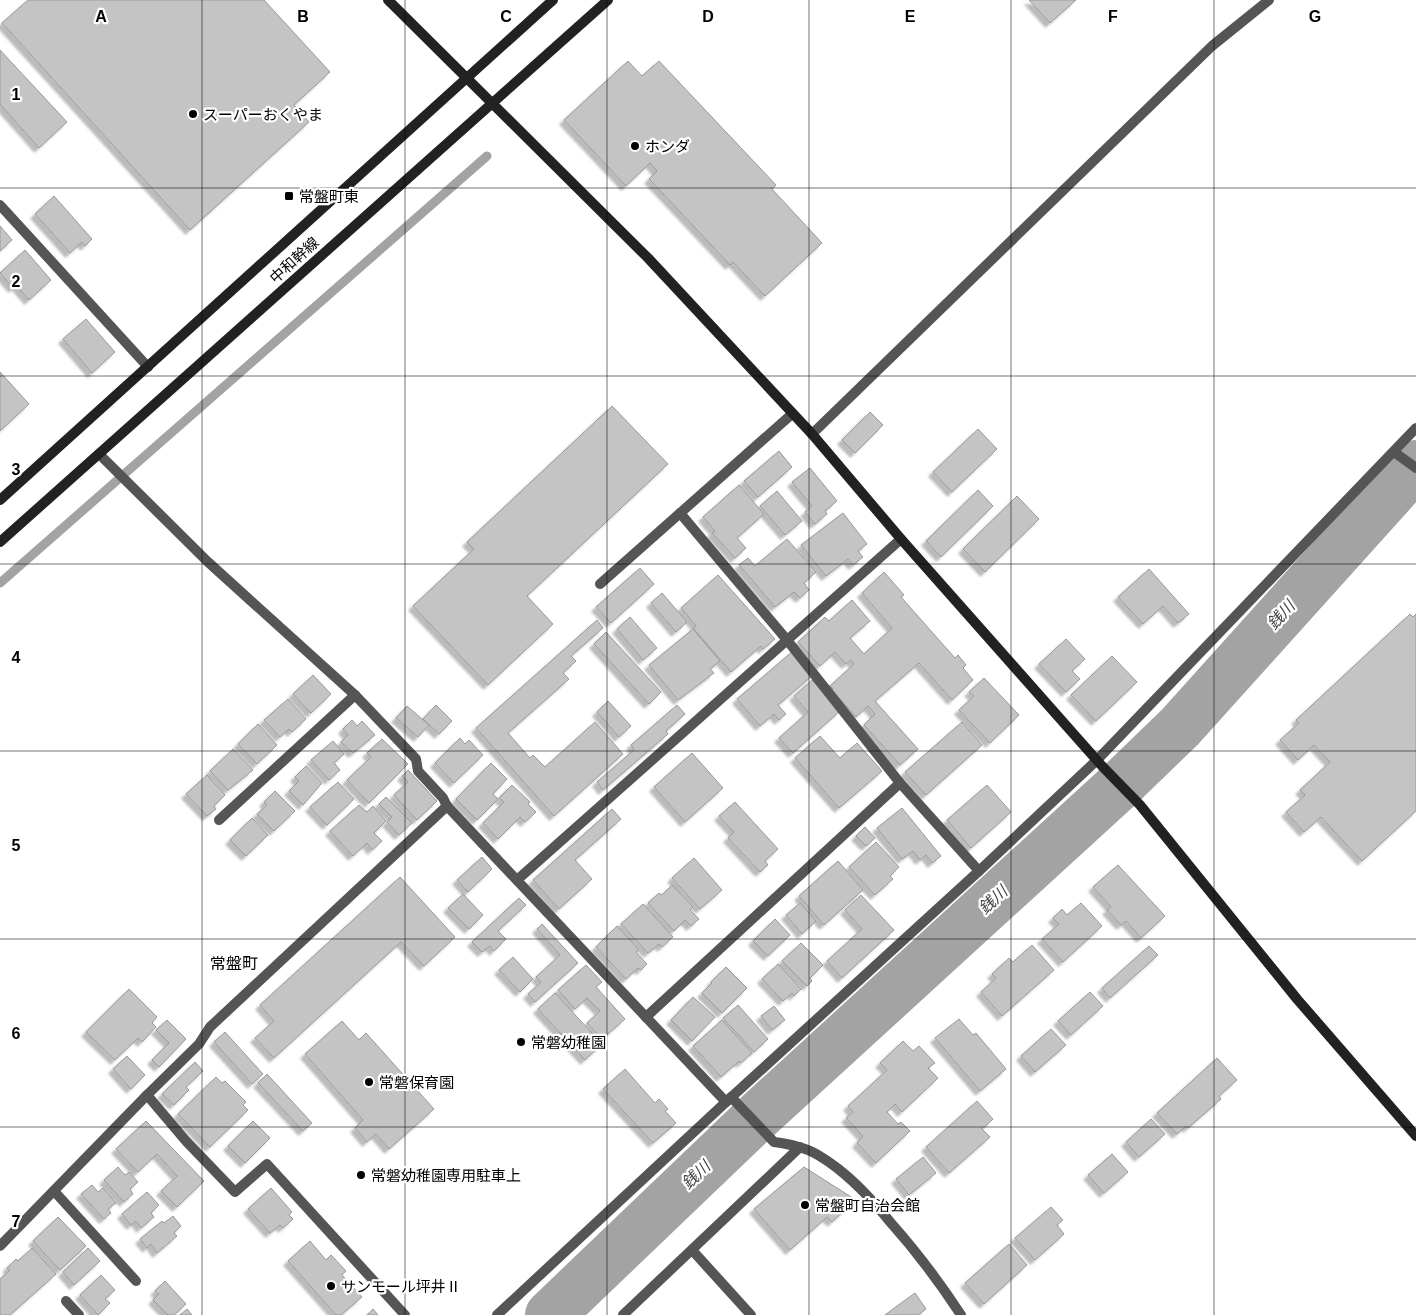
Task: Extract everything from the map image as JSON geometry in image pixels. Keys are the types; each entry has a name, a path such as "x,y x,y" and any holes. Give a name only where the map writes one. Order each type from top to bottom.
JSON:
{"main road":[{"path":"388,0 648,258 812,434 901,539 1146,813 1297,999 1416,1136"},
{"name":"中和幹線","path":"0,500 553,0"},
{"name":"中和幹線","path":"0,542 608,0"}],"street":[{"path":"812,434 1212,46 1268,0"},
{"path":"0,205 148,367"},
{"path":"600,584 792,414"},
{"path":"497,1315 729,1099 1100,763 1398,454 1416,428"},
{"path":"100,454 208,562 355,695 416,759 418,771 443,798 447,806 646,1017 729,1099 739,1105 767,1136 774,1142 791,1144 817,1154 870,1197 910,1244 961,1315"},
{"path":"1398,454 1416,468"},
{"path":"680,513 787,640 900,783 979,871"},
{"path":"517,880 901,539"},
{"path":"219,820 355,695"},
{"path":"646,1017 900,783"},
{"path":"0,1246 199,1044 210,1027 447,806"},
{"path":"147,1095 186,1141 235,1192 267,1164 405,1315"},
{"path":"623,1315 800,1147"},
{"path":"54,1191 136,1281"},
{"path":"692,1250 751,1315"},
{"path":"66,1301 79,1315"}],"building":[{"name":"スーパーおくやま","path":"28,0 264,0 330,72 294,105 309,122 190,230 2,23"},
{"path":"1029,0 1076,0 1050,23"},
{"path":"0,50 67,122 39,148 0,104"},
{"path":"628,61 642,76 659,61 776,185 772,189 822,243 765,296 733,262 730,265 649,179 657,171 650,163 626,186 564,120"},
{"path":"54,196 92,239 85,246 82,242 70,253 35,214"},
{"path":"0,226 12,240 0,251"},
{"path":"25,250 51,280 29,300 16,285 13,288 0,273"},
{"path":"86,319 115,352 92,373 63,339"},
{"path":"0,372 29,404 0,431"},
{"path":"612,406 668,464 527,596 553,624 488,685 413,606 474,549 467,542"},
{"path":"870,412 883,425 855,453 842,440"},
{"path":"978,429 997,449 952,492 933,472"},
{"path":"779,451 792,467 758,497 744,481"},
{"path":"810,468 837,501 825,511 827,514 815,524 805,512 812,506 792,482"},
{"path":"739,485 764,514 737,538 746,548 735,558 712,533 715,531 703,517"},
{"path":"978,490 993,506 941,557 926,541"},
{"path":"777,491 802,521 785,535 760,506"},
{"path":"1017,496 1039,519 985,572 963,549"},
{"path":"843,513 867,544 858,551 863,557 853,565 848,559 826,576 801,545"},
{"path":"787,539 816,572 804,583 809,590 800,598 794,592 775,607 739,565 748,558 755,566"},
{"path":"640,568 654,584 611,623 596,607"},
{"path":"1149,569 1189,614 1178,623 1163,606 1143,624 1118,597"},
{"path":"884,572 904,595 901,597 955,658 958,655 966,665 963,668 973,680 952,700 919,663 875,701 918,749 900,765 864,725 875,714 868,706 856,717 830,686 854,664 851,660 846,664 835,652 820,666 798,642 825,617 829,621 852,600 870,621 850,638 864,654 892,628 862,593"},
{"path":"718,575 775,639 763,649 761,646 731,672 693,628 696,626 681,608"},
{"path":"662,593 687,622 676,632 651,603"},
{"path":"1410,614 1413,617 1416,614 1416,811 1362,861 1321,817 1304,832 1286,812 1305,795 1300,790 1330,762 1314,745 1298,760 1280,740 1299,723 1296,720"},
{"path":"630,617 657,648 643,660 617,629"},
{"path":"597,620 603,628 571,656 576,661 563,673 569,679 508,733 530,758 533,755 545,767 595,722 623,754 554,816 476,728"},
{"path":"693,629 720,661 710,669 714,673 678,700 649,665"},
{"path":"606,632 661,692 649,704 594,644"},
{"path":"1066,639 1085,659 1072,671 1080,679 1066,692 1039,664"},
{"path":"793,651 813,675 778,705 786,714 779,720 774,714 760,726 737,699"},
{"path":"1112,656 1137,682 1096,721 1071,695"},
{"path":"313,675 331,694 311,713 293,694"},
{"path":"984,678 1019,715 990,743 959,710 974,696 969,692"},
{"path":"812,680 840,711 793,753 779,738 808,712 794,696"},
{"path":"288,699 306,719 292,732 289,729 280,737 264,720"},
{"path":"608,701 631,726 619,737 597,712"},
{"path":"436,705 452,721 439,734 423,719"},
{"path":"677,705 685,714 666,731 668,734 603,790 597,782 634,750 631,745"},
{"path":"407,706 429,725 418,737 396,718"},
{"path":"352,720 357,726 362,721 375,735 353,753 341,742 348,735 343,729"},
{"path":"962,722 982,745 926,795 905,772"},
{"path":"258,724 277,745 257,764 238,744"},
{"path":"820,736 840,758 857,743 882,771 839,808 795,758"},
{"path":"460,738 465,744 469,740 483,755 454,783 435,763"},
{"path":"382,739 408,764 369,803 347,780 371,757 367,753"},
{"path":"333,741 344,754 334,763 340,770 329,780 311,760"},
{"path":"233,749 253,770 228,790 210,771"},
{"path":"692,753 723,788 685,822 654,787"},
{"path":"491,763 507,779 493,794 498,799 477,820 456,799"},
{"path":"306,766 322,783 303,805 289,791 299,781 295,777"},
{"path":"408,770 437,801 417,820 394,795 408,782 402,776"},
{"path":"207,775 225,795 214,806 216,809 207,816 186,794"},
{"path":"338,782 354,799 327,825 310,807"},
{"path":"512,785 530,802 528,804 536,812 525,822 520,817 498,839 483,823 504,802 499,798"},
{"path":"987,785 1011,812 971,848 947,820"},
{"path":"275,791 295,811 274,831 257,814 267,805 264,802"},
{"path":"386,797 412,823 399,835 387,822 392,817 379,804"},
{"path":"735,802 778,849 765,861 768,865 760,872 728,838 734,832 719,816"},
{"path":"359,805 367,812 373,806 386,821 374,833 382,841 372,850 367,843 353,856 330,831"},
{"path":"902,808 941,856 932,863 926,855 920,860 913,851 902,859 877,828"},
{"path":"612,809 621,819 575,860 592,879 559,909 533,880"},
{"path":"252,818 268,835 246,856 230,840"},
{"path":"865,827 875,838 866,846 856,836"},
{"path":"876,842 899,867 890,876 893,879 875,895 849,867"},
{"path":"482,857 492,869 468,892 457,880"},
{"path":"694,858 722,890 700,909 672,878"},
{"path":"838,861 863,890 824,925 799,896"},
{"path":"1118,865 1165,916 1141,938 1126,921 1121,925 1107,910 1111,907 1093,887"},
{"path":"400,877 455,937 424,966 401,942 274,1058 255,1038 274,1021 260,1005"},
{"path":"672,885 693,907 690,910 699,919 691,926 685,920 674,931 648,903 659,893 662,895"},
{"path":"463,894 483,915 469,929 448,908"},
{"path":"861,895 894,930 842,978 827,961 862,929 845,910"},
{"path":"519,898 526,905 498,931 506,939 494,951 490,946 482,952 472,942"},
{"path":"800,903 816,921 802,934 786,915"},
{"path":"1081,903 1102,926 1063,962 1042,939 1059,924 1053,918 1062,909 1067,915"},
{"path":"643,904 673,937 662,947 659,944 648,953 621,924"},
{"path":"775,919 790,935 768,956 753,941"},
{"path":"542,924 578,963 535,1002 528,994 541,982 536,977 560,955 537,929"},
{"path":"617,926 639,950 636,952 647,964 641,970 638,968 626,979 596,947"},
{"path":"801,943 823,965 810,978 812,981 807,986 782,961"},
{"path":"1032,945 1054,970 1002,1016 981,992 996,978 992,974 1009,958 1013,962"},
{"path":"1149,946 1158,955 1110,998 1102,988"},
{"path":"513,957 533,979 520,992 499,970"},
{"path":"778,964 801,989 794,996 792,993 783,1001 762,979"},
{"path":"586,965 602,982 596,987 625,1019 602,1039 587,1023 600,1011 587,998 575,1009 558,990"},
{"path":"726,967 747,988 722,1013 702,993"},
{"path":"129,989 157,1017 152,1023 156,1027 142,1042 138,1038 115,1060 86,1032"},
{"path":"1090,992 1103,1006 1071,1035 1058,1021"},
{"path":"555,993 602,1044 585,1060 538,1009"},
{"path":"693,997 715,1017 692,1041 671,1020"},
{"path":"738,1005 768,1039 754,1052 723,1018"},
{"path":"774,1006 785,1020 772,1030 761,1016"},
{"path":"959,1019 973,1035 976,1033 1006,1069 980,1091 935,1038"},
{"path":"167,1020 186,1039 159,1067 152,1060 169,1043 156,1030"},
{"path":"722,1020 752,1053 741,1063 739,1061 721,1077 693,1046"},
{"name":"常磐保育園","path":"342,1021 359,1040 366,1033 434,1109 389,1149 376,1134 367,1142 355,1128 363,1120 305,1054"},
{"path":"1051,1029 1066,1045 1035,1072 1021,1056"},
{"path":"225,1032 263,1074 252,1084 214,1042"},
{"path":"903,1041 913,1051 919,1046 935,1063 928,1068 938,1078 902,1112 895,1104 887,1112 898,1124 901,1122 910,1131 876,1163 857,1143 863,1136 846,1118 853,1112 848,1106 887,1070 880,1063"},
{"path":"127,1056 145,1075 131,1089 113,1069"},
{"path":"1217,1058 1237,1080 1219,1096 1221,1099 1188,1128 1186,1126 1177,1134 1157,1113"},
{"path":"195,1062 203,1071 186,1087 189,1090 174,1105 162,1094"},
{"path":"625,1069 655,1103 659,1099 668,1109 665,1111 676,1123 653,1143 603,1089"},
{"path":"267,1074 312,1123 303,1131 258,1083"},
{"path":"216,1077 222,1083 225,1081 246,1102 243,1105 248,1110 210,1147 178,1114"},
{"path":"977,1101 993,1119 982,1129 990,1137 949,1173 926,1147"},
{"path":"1151,1119 1165,1134 1139,1157 1126,1142"},
{"path":"146,1121 204,1181 177,1207 161,1191 177,1176 157,1154 138,1172 116,1149"},
{"path":"253,1121 270,1138 245,1163 228,1146"},
{"path":"1112,1154 1128,1172 1104,1193 1088,1175"},
{"path":"923,1157 936,1173 909,1195 896,1179"},
{"path":"118,1167 125,1175 129,1172 138,1182 130,1189 133,1194 124,1202 104,1180"},
{"name":"常盤町自治会館","path":"804,1167 856,1200 832,1222 827,1217 790,1250 754,1209"},
{"path":"92,1185 98,1192 103,1188 116,1203 108,1209 111,1213 104,1219 81,1194"},
{"path":"271,1188 292,1212 289,1215 293,1219 283,1228 280,1225 270,1233 248,1209"},
{"path":"147,1192 159,1205 151,1213 154,1217 141,1228 136,1221 131,1225 122,1214"},
{"path":"1051,1207 1063,1220 1057,1225 1064,1234 1035,1260 1015,1238"},
{"path":"173,1216 181,1226 174,1233 177,1236 157,1253 151,1244 147,1248 140,1239 162,1221 164,1223"},
{"path":"58,1217 86,1246 60,1270 33,1241"},
{"name":"サンモール坪井Ⅱ","path":"310,1241 326,1260 331,1255 346,1271 342,1275 362,1297 341,1315 336,1315 288,1261"},
{"path":"1009,1244 1027,1265 984,1304 965,1283"},
{"path":"32,1248 56,1274 10,1315 0,1315 0,1279 10,1270 7,1268 16,1259 18,1261"},
{"path":"88,1248 100,1261 74,1285 63,1272"},
{"path":"101,1275 115,1290 105,1299 110,1303 98,1315 80,1295"},
{"path":"165,1281 186,1304 174,1315 168,1315 153,1300 159,1294 155,1291"},
{"path":"915,1293 926,1309 918,1315 885,1315"},
{"path":"187,1309 192,1315 180,1315"},
{"path":"373,1309 378,1315 367,1315"}],"waterway":[{"path":"0,583 487,156"},
{"name":"銭川","path":"550,1315 759,1115 1120,785 1180,727 1416,465"}],"place":[{"name":"スーパーおくやま","path":"193,114"},
{"name":"ホンダ","path":"635,146"},
{"name":"常盤町東","path":"289,196"},
{"name":"常磐幼稚園","path":"521,1042"},
{"name":"常磐保育園","path":"369,1082"},
{"name":"常磐幼稚園専用駐車上","path":"361,1175"},
{"name":"常盤町自治会館","path":"805,1205"},
{"name":"サンモール坪井Ⅱ","path":"331,1286"}],"district":[{"name":"常盤町","path":"234,963"}]}
